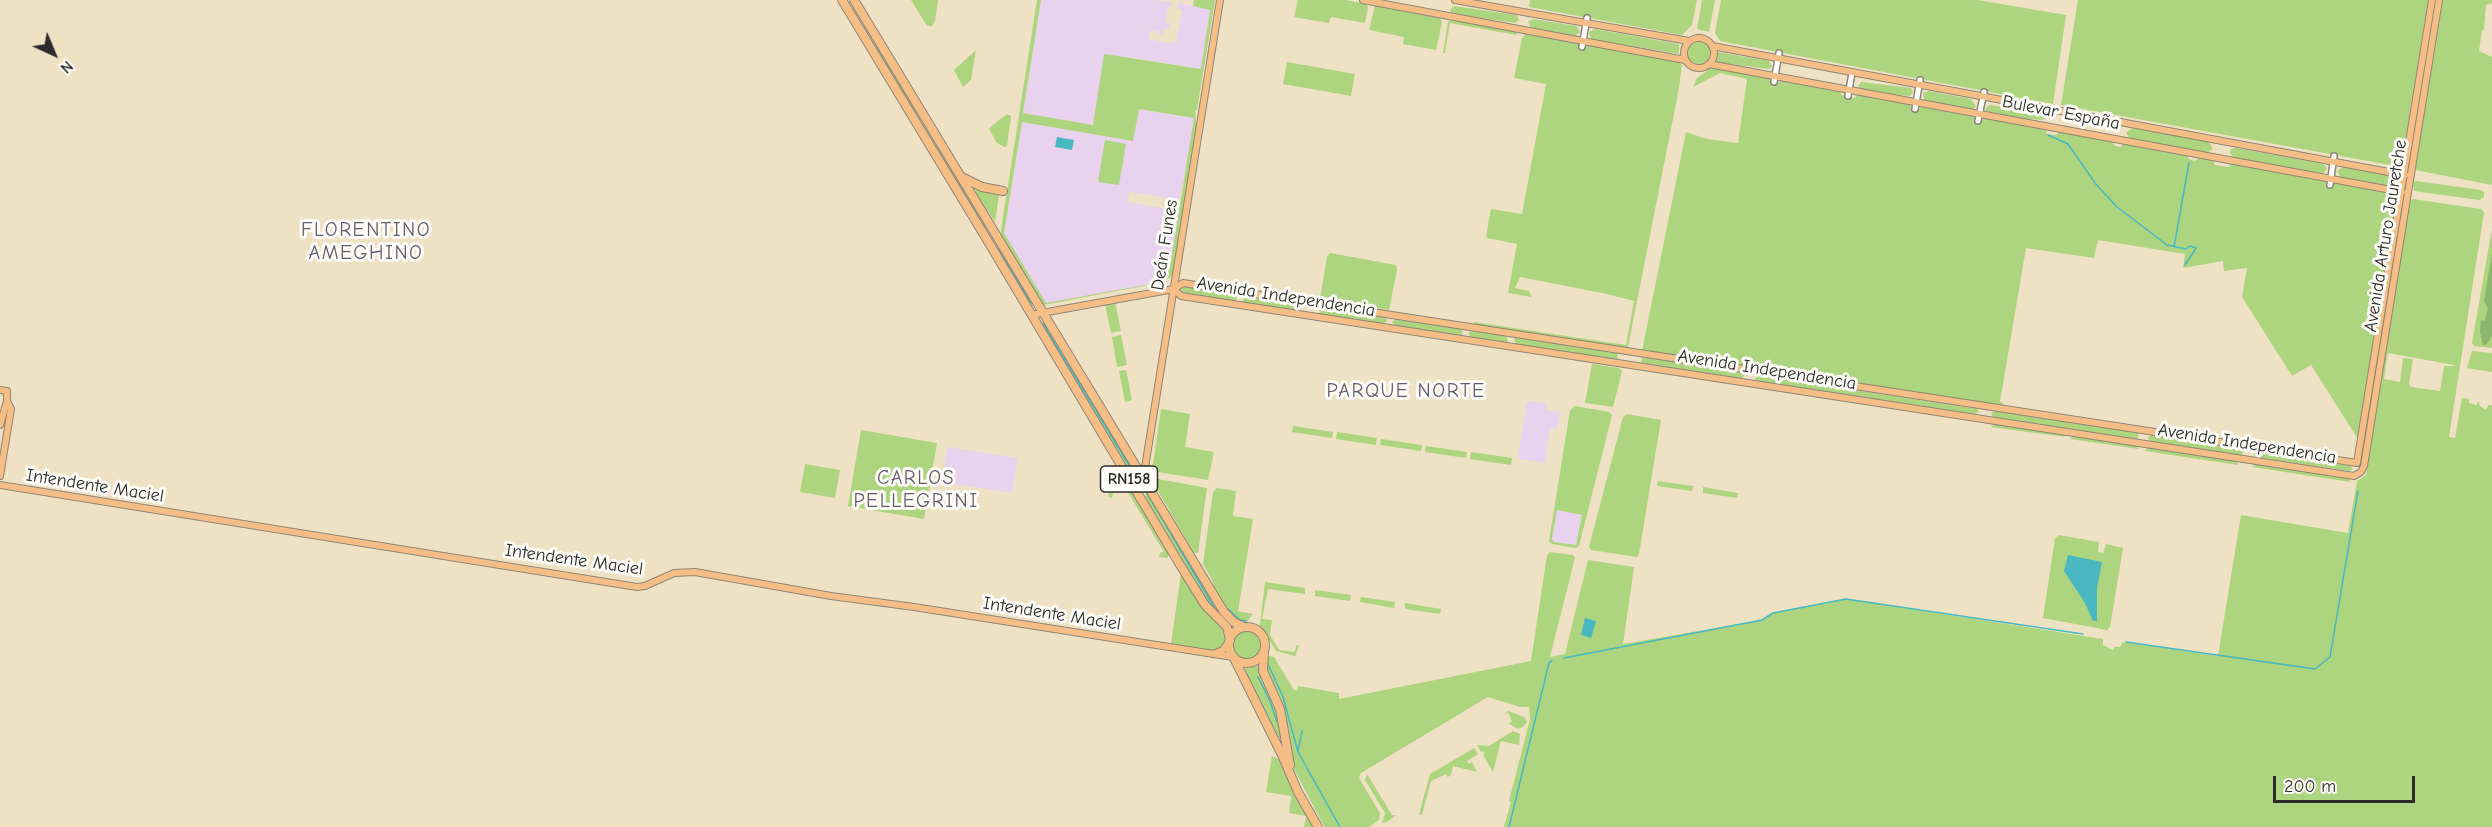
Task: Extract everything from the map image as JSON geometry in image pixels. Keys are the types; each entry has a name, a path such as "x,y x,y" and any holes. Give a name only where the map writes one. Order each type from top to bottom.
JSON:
{"highway":[{"name":"RN158","path":"842,0 1205,605 1227,627 1230,651 1298,792 1318,827"},
{"name":"RN158","path":"854,0 1224,612 1234,622 1244,627 1254,628 1265,641 1263,671 1280,709 1294,774 1323,827"},
{"path":"961,176 982,187 1003,191"},
{"path":"1229,640 1236,631 1244,627"},
{"path":"1234,658 1249,663 1258,660 1264,653"},
{"path":"1276,743 1286,740"}],"main road":[{"name":"Deán Funes","path":"1138,494 1143,478 1220,0"},
{"path":"1363,0 1582,44 1685,60 1696,68 1709,64 1713,56 1712,46 1702,38 1689,41 1586,21 1455,0"},
{"name":"Avenida Arturo Jauretche","path":"2357,463 2432,0"},
{"name":"Avenida Arturo Jauretche","path":"2358,475 2364,466 2439,0"},
{"path":"1685,60 1684,49 1689,41"},
{"name":"Bulevar España","path":"1712,46 1779,57 1852,74 1919,83 2334,159 2411,176"},
{"name":"Bulevar España","path":"1709,64 1775,79 1915,105 1979,113 2330,182 2409,193"},
{"name":"Avenida Independencia","path":"1031,315 1042,311 1174,289 1183,283 2357,463"},
{"name":"Avenida Independencia","path":"1174,289 1181,296 2358,475"},
{"path":"1622,364 1621,356 1624,351"},
{"path":"1635,365 1639,360 1637,353"},
{"path":"0,476 11,410 3,391"},
{"path":"0,425 7,400"},
{"path":"1984,419 1986,407"},
{"path":"2245,459 2247,447"},
{"name":"Intendente Maciel","path":"0,486 637,587 645,586 674,573 695,572 831,596 1234,658"},
{"path":"1213,654 1223,650 1229,640"}],"street":[{"path":"1582,44 1586,21"},
{"path":"1775,79 1779,57"},
{"path":"1849,93 1852,74"},
{"path":"1915,105 1919,83"},
{"path":"1978,121 1983,95"},
{"path":"2330,182 2334,159"}],"shaded area":[{"path":"1041,0 1157,0 1172,3 1171,7 1168,7 1165,22 1170,23 1169,29 1164,28 1163,35 1151,30 1149,39 1167,43 1176,42 1182,10 1177,9 1178,3 1211,9 1201,69 1130,57 1094,125 1023,114"},
{"path":"1139,109 1194,118 1180,200 1129,192 1128,202 1179,211 1170,266 1165,277 1156,283 1046,303 1004,233 1022,122 1133,141"},
{"path":"1529,401 1547,404 1547,410 1560,412 1557,429 1550,428 1545,463 1518,457 1526,405"},
{"path":"947,447 1018,458 1012,493 942,482"},
{"path":"1556,510 1582,514 1576,545 1554,542 1552,539"}],"green space":[{"path":"911,0 938,0 932,26 927,26"},
{"path":"1037,0 1041,0 1023,113 1093,125 1104,54 1201,69 1210,10 1193,6 1194,0 1215,0 1197,110 1195,110 1197,132 1173,275 1164,282 1044,305 1000,236","holes":["1139,109 1194,118 1170,266 1165,277 1156,283 1046,303 1004,233 1022,122 1133,141"]},
{"path":"1298,0 1346,0 1366,4 1368,7 1365,23 1331,17 1329,23 1294,17"},
{"path":"1530,0 1697,0 1692,25 1682,35 1529,7"},
{"path":"1702,0 1715,0 1709,32 1697,29"},
{"path":"1721,0 1977,0 2066,15 2053,104 1720,41 1715,33"},
{"path":"2078,0 2428,0 2401,167 2061,105"},
{"path":"2434,0 2437,0 2408,168 2415,115"},
{"path":"2443,0 2492,0 2492,3 2486,5 2479,51 2492,57 2492,185 2415,170"},
{"path":"1375,6 1440,18 1442,22 1436,50 1403,44 1404,37 1369,30"},
{"path":"1454,6 1517,15 1519,20 1515,23 1452,14 1450,10"},
{"path":"1533,19 1576,26 1580,32 1575,36 1532,29 1528,22"},
{"path":"1451,20 1515,31 1517,35 1450,23 1445,53 1443,53 1448,22"},
{"path":"1594,29 1679,44 1679,54 1591,39 1589,32"},
{"path":"1526,33 1578,43 1579,46 1584,47 1586,45 1677,61 1682,65 1626,349 1474,325 1474,322 1626,345 1634,301 1520,277 1515,288 1529,291 1532,297 1508,293 1517,244 1486,236 1491,209 1522,214 1546,84 1514,78 1522,38"},
{"path":"1699,42 1707,45 1710,53 1707,61 1699,64 1691,61 1688,53 1691,45"},
{"path":"878,45 918,112 916,116 887,71 875,46"},
{"path":"976,50 971,80 963,87 954,70"},
{"path":"1718,52 1769,61 1772,67 1768,69 1716,62"},
{"path":"1287,62 1355,74 1351,96 1283,84"},
{"path":"1711,68 1770,79 1777,83 1780,81 1840,92 1842,95 1854,98 1858,95 1910,105 1912,109 1918,110 1921,107 1974,117 1976,121 1981,122 1984,118 2046,130 2047,134 2056,135 2059,132 2113,142 2115,146 2121,147 2123,144 2187,156 2195,161 2198,158 2213,161 2215,165 2229,167 2231,164 2326,182 2327,185 2332,186 2334,183 2396,195 2358,439 2311,365 2292,376 2242,297 2247,268 2224,271 2223,261 2183,268 2185,254 2098,240 2094,258 2026,248 2000,402 2003,403 2002,406 1642,351 1686,132 1707,139 1738,143 1747,79 1720,73 1693,87 1697,78"},
{"path":"1861,82 1911,88 1913,92 1910,96 1860,90 1858,86"},
{"path":"1929,91 1971,99 1976,106 1973,110 1924,101 1923,93"},
{"path":"1989,105 2043,112 2046,117 2043,120 1988,112 1985,109"},
{"path":"1007,114 1011,116 1007,146 1004,147 996,142 989,128"},
{"path":"921,121 987,226 986,227 983,227"},
{"path":"2132,128 2209,142 2213,149 2207,153 2130,139 2126,133"},
{"path":"1105,140 1126,144 1119,185 1098,182"},
{"path":"2231,149 2324,164 2327,169 2322,174 2234,158 2230,153"},
{"path":"2343,167 2391,176 2395,183 2389,186 2341,178 2337,171"},
{"path":"2413,182 2481,190 2484,192 2484,197 2479,200 2414,191"},
{"path":"976,190 999,195 995,222 975,192"},
{"path":"2402,199 2396,258 2361,460"},
{"path":"2413,199 2481,209 2484,212 2449,437 2455,438 2462,398 2469,399 2469,403 2477,405 2478,401 2480,406 2486,410 2488,405 2492,405 2492,827 1504,827 1530,719 1529,707 1520,707 1488,697 1361,773 1359,778 1380,813 1379,820 1369,827 1325,827 1319,817 1294,769 1266,670 1266,659 1269,656 1274,657 1294,690 1297,691 1298,686 1339,693 1339,699 1531,661 1547,555 1550,552 1573,555 1575,558 1550,657 1565,654 1588,560 1634,567 1623,644 1762,620 1773,613 1847,599 2103,639 2103,645 2113,650 2114,647 2120,647 2123,642 2218,656 2241,515 2348,533 2357,481 2366,475 2410,201","holes":["2388,353 2454,365 2444,366 2440,391 2411,387 2409,384 2413,359 2403,358 2400,382 2384,379"]},
{"path":"2492,229 2492,348 2474,346 2472,343"},
{"path":"1330,253 1396,265 1389,310 1320,299 1327,257"},
{"path":"2492,253 2492,336 2486,345 2483,345 2480,332 2481,320 2485,321 2488,308 2484,301"},
{"path":"1004,255 1036,307 1030,305 1003,260"},
{"path":"1181,287 1234,294 1237,299 1233,302 1191,295 1182,292"},
{"path":"1246,296 1302,304 1300,312 1243,303 1243,298"},
{"path":"1115,302 1121,331 1111,333 1105,304"},
{"path":"1320,307 1385,317 1387,321 1383,325 1319,315"},
{"path":"1396,319 1461,329 1463,333 1460,336 1395,326 1392,322"},
{"path":"1045,321 1137,476 1136,478 1121,461 1040,324"},
{"path":"1469,332 1506,336 1508,341 1505,343 1470,338"},
{"path":"1121,335 1127,365 1117,367 1112,337"},
{"path":"1517,337 1618,353 1617,360 1516,344 1514,339"},
{"path":"2472,351 2492,353 2492,372 2467,368"},
{"path":"1642,357 1742,372 1744,376 1741,379 1641,363"},
{"path":"1592,364 1619,368 1622,371 1613,407 1585,403"},
{"path":"1126,370 1132,400 1125,402 1119,371"},
{"path":"1757,375 1977,409 1979,412 1976,414 1758,381 1755,379"},
{"path":"1575,406 1609,412 1612,415 1579,546 1576,548 1552,544 1549,541 1570,410","holes":["1557,510 1582,515 1576,545 1554,542 1552,539"]},
{"path":"1161,409 1190,414 1185,447 1214,452 1208,480 1152,471"},
{"path":"1994,411 2137,433 2139,436 2136,439 1993,417 1991,414"},
{"path":"1627,414 1661,420 1637,557 1591,550 1589,547 1623,417"},
{"path":"1993,424 2064,435 2065,437 1991,427"},
{"path":"1293,426 1333,432 1332,438 1292,432"},
{"path":"861,430 937,443 924,519 848,506"},
{"path":"1337,432 1377,438 1376,445 1336,439"},
{"path":"2151,435 2242,449 2244,452 2241,455 2150,441 2148,438"},
{"path":"2073,436 2137,446 2139,449 2070,439"},
{"path":"1381,439 1422,445 1421,451 1380,445"},
{"path":"1426,446 1467,452 1466,458 1425,452"},
{"path":"2147,448 2236,461 2238,465 2145,451"},
{"path":"1471,452 1512,458 1511,465 1470,459"},
{"path":"2255,452 2350,466 2353,469 2350,471 2256,457 2253,454"},
{"path":"805,464 840,470 835,498 800,492"},
{"path":"2255,464 2349,478 2350,482 2252,467"},
{"path":"1114,469 1118,469 1169,551 1168,558 1159,557 1160,553 1164,552 1118,476 1115,476 1112,498 1108,497"},
{"path":"1158,479 1207,488 1198,553 1194,553 1155,486"},
{"path":"1658,481 1693,486 1692,491 1657,486"},
{"path":"1703,487 1738,493 1737,498 1703,493"},
{"path":"1217,488 1236,491 1233,516 1253,519 1238,611 1253,614 1246,623 1233,619 1216,594 1213,582 1203,564 1213,492"},
{"path":"1146,492 1228,623 1210,608 1145,500"},
{"path":"2059,535 2099,542 2098,552 2103,553 2106,544 2123,548 2110,627 2107,630 2043,618 2055,538"},
{"path":"1181,573 1224,627 1225,644 1215,651 1171,644"},
{"path":"1265,582 1305,588 1305,594 1268,589 1262,619 1272,620 1270,635 1279,650 1295,652 1296,645 1299,646 1295,656 1276,651 1260,625"},
{"path":"1315,590 1351,595 1350,601 1315,596"},
{"path":"1361,597 1395,602 1394,608 1360,602"},
{"path":"1405,603 1441,609 1440,614 1405,609"},
{"path":"1247,629 1258,634 1263,645 1258,656 1247,661 1236,656 1231,645 1236,634"},
{"path":"1261,664 1275,702 1283,737 1281,739 1277,737 1244,669"},
{"path":"1508,711 1524,717 1527,722 1518,729 1509,724 1512,721 1508,713 1504,715"},
{"path":"1513,731 1520,734 1519,745 1501,741 1493,772 1483,755 1484,751 1481,752 1477,745 1489,746"},
{"path":"1474,748 1478,754 1467,761 1469,764 1472,762 1477,772 1453,766 1451,775 1448,777 1446,774 1431,781 1422,815 1419,814 1430,774"},
{"path":"1272,756 1278,759 1315,827 1304,827 1306,816 1289,813 1291,796 1266,792"},
{"path":"1367,774 1392,815 1396,815 1387,822 1382,823 1385,813 1365,780"}],"water":[{"path":"1057,137 1074,140 1072,150 1055,147"},
{"path":"2068,555 2102,562 2097,588 2097,621 2093,621 2085,603 2064,571"},
{"path":"1585,618 1596,621 1591,638 1581,635"}],"waterway":[{"path":"2048,135 2068,144 2095,183 2117,207 2167,245 2186,249 2190,246 2196,248 2185,265"},
{"path":"2174,247 2189,163"},
{"path":"999,249 1031,303"},
{"path":"1043,324 1135,475"},
{"path":"2126,642 2315,669 2330,657 2358,491"},
{"path":"1147,493 1215,609"},
{"path":"1564,658 1762,620 1773,613 1846,599 2083,634"},
{"path":"1228,609 1240,620 1246,621"},
{"path":"1509,827 1549,663 1552,660"},
{"path":"1267,662 1283,697 1298,752 1340,827"},
{"path":"1258,677 1277,722"},
{"path":"1298,751 1302,731"}],"district":[{"name":"FLORENTINO AMEGHINO","path":"366,242"},
{"name":"PARQUE NORTE","path":"1406,391"},
{"name":"CARLOS PELLEGRINI","path":"916,490"}]}
